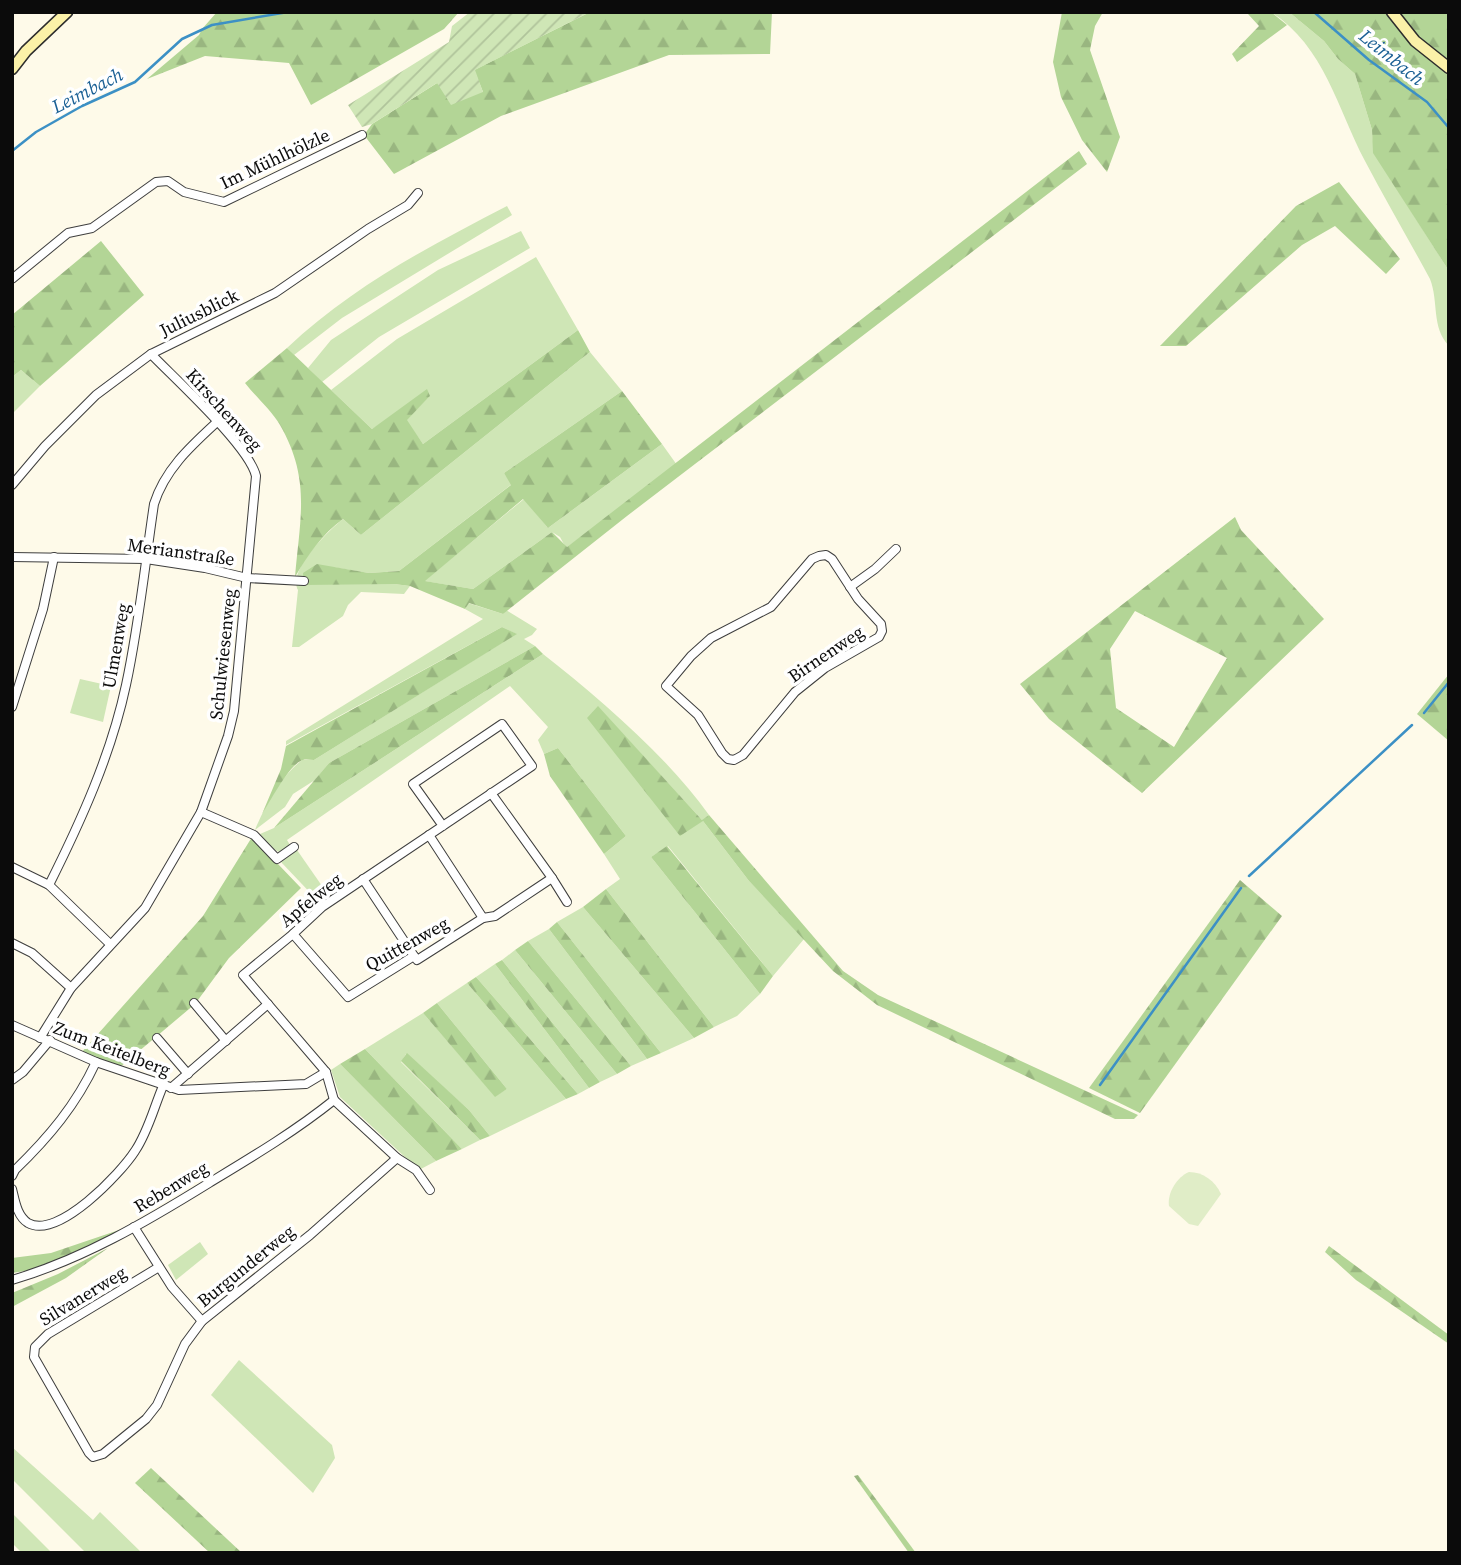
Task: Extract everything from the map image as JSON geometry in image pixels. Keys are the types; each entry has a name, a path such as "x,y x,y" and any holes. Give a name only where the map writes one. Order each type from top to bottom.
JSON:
{"main road":[{"path":"12,69 26,51 67,12"},
{"path":"1392,12 1415,41 1449,68"}],"street":[{"name":"Im Mühlhölzle","path":"12,279 68,233 92,228 156,182 168,181 184,192 224,202 362,135"},
{"name":"Juliusblick","path":"12,485 45,446 96,395 151,354 275,293 408,205 418,193"},
{"name":"Kirschenweg","path":"151,354 250,459 256,476 247,578"},
{"name":"Ulmenweg","path":"49,885 84,815 122,698 136,636 154,504 159,487 188,449 217,422"},
{"path":"850,587 896,550"},
{"name":"Birnenweg","path":"819,555 832,559 850,587 881,624 879,637 825,668 794,692 743,755 734,760 728,759 698,715 666,686 691,656 711,638 772,607 819,555"},
{"name":"Merianstraße","path":"12,557 146,559 247,578 304,581"},
{"path":"12,707 43,610 54,557"},
{"name":"Schulwiesenweg","path":"40,1038 71,988 145,908 201,813 229,736 234,711 247,578"},
{"name":"Apfelweg","path":"334,1100 326,1072 243,975 322,907 443,826 491,793 532,766 502,724 413,783 443,826"},
{"path":"491,793 567,902"},
{"path":"201,813 254,835 276,859 294,847"},
{"path":"429,835 483,918"},
{"path":"12,867 49,885 110,944"},
{"name":"Quittenweg","path":"293,934 348,997 414,956 417,961 483,918 495,916 552,878"},
{"path":"363,879 414,956"},
{"path":"12,943 32,953 71,988"},
{"path":"194,1003 226,1041"},
{"path":"12,1189 21,1216 35,1225 59,1218 92,1200 138,1148 167,1087 188,1074 268,1004"},
{"name":"Zum Keitelberg","path":"12,1025 96,1062 178,1090 306,1084 326,1072"},
{"path":"157,1038 188,1074"},
{"path":"12,1080 23,1072 50,1040"},
{"path":"12,1175 65,1116 83,1089 96,1062"},
{"path":"334,1100 397,1158 416,1170 430,1190"},
{"name":"Rebenweg","path":"12,1280 43,1271 89,1252 134,1227 298,1129 334,1100"},
{"name":"Burgunderweg","path":"134,1227 159,1268 202,1321 310,1235 397,1158"},
{"name":"Silvanerweg","path":"159,1268 48,1334 35,1347 34,1357 93,1457 103,1454 146,1419 157,1405 185,1344 202,1321"}],"green space":[{"path":"217,12 459,12 444,29 311,105 289,63 205,56 147,79 199,35"},
{"path":"470,12 590,12 475,70 483,92 451,105 437,83 372,124 362,127 348,105 449,42 452,26"},
{"path":"590,12 772,12 770,54 669,55 501,116 394,174 364,135 372,124 437,83 483,92 474,70"},
{"path":"1062,12 1103,12 1095,26 1090,50 1120,137 1107,172 1082,140 1061,97 1053,62"},
{"path":"1242,12 1271,12 1287,25 1237,62 1232,54 1259,26 1248,14"},
{"path":"1271,12 1289,12 1324,41 1338,59 1355,74 1372,130 1374,153 1449,271 1449,346 1437,323 1430,279 1365,161 1328,80 1305,43"},
{"path":"1289,12 1449,12 1449,271 1373,153 1372,130 1355,74 1338,59 1324,41"},
{"path":"1079,151 1087,164 503,614 469,603 465,609 410,586 304,585 303,573 317,564 369,573 399,571 511,485 504,473 622,391 662,444 548,528 523,499 425,581 473,589 552,532 567,547"},
{"path":"1339,182 1400,259 1386,274 1335,226 1302,245 1186,346 1160,346 1296,206"},
{"path":"507,206 512,215 342,318 294,355 287,348 338,305 392,269"},
{"path":"521,231 530,248 379,337 322,382 308,368 331,340 438,270"},
{"path":"101,241 144,295 40,386 21,370 12,377 12,315"},
{"path":"536,257 578,330 423,444 406,420 430,396 372,429 331,390 397,339"},
{"path":"578,330 590,352 361,535 343,519 316,545 295,577 301,517 300,481 296,463 280,425 245,383 287,348 372,429 427,389 430,396 407,420 423,444"},
{"path":"590,352 622,391 504,473 512,484 399,571 369,573 332,567 410,586 404,594 361,592 348,605 343,616 299,647 292,647 298,573 303,562 328,532 343,519 361,535"},
{"path":"21,370 40,386 12,414 12,377"},
{"path":"662,444 677,465 566,548 560,537 552,532 473,589 424,581 524,499 548,528"},
{"path":"1235,517 1241,530 1324,619 1142,793 1049,719 1020,684","holes":["1135,611 1227,658 1174,747 1116,708 1110,649"]},
{"path":"468,603 503,614 506,610 537,629 524,639 535,646 329,763 315,780 293,794 285,807 255,830 274,792 302,760 314,760 516,634 502,627 286,745 286,741 483,619 465,609"},
{"path":"502,627 517,634 314,760 298,763 286,775 262,814 281,769 286,746"},
{"path":"535,646 543,654 274,828 329,763"},
{"path":"543,654 609,709 674,772 709,815 703,821 749,881 804,939 773,976 668,846 651,857 760,994 737,1016 714,1027 606,889 620,879 604,854 626,836 558,748 544,754 538,740 548,727 510,686 287,840 290,845 279,852 260,834 274,828","holes":["598,707 702,820 680,835"]},
{"path":"1449,674 1449,741 1417,714"},
{"path":"80,679 111,686 103,722 70,713"},
{"path":"598,706 702,820 709,815 843,971 878,995 1138,1115 1134,1119 1115,1119 877,1005 833,971 749,881 703,821 680,836 587,718"},
{"path":"558,748 626,836 604,854 550,776 544,754"},
{"path":"252,837 301,888 229,958 195,1004 119,1068 81,1053 203,916"},
{"path":"667,846 773,976 760,994 651,857"},
{"path":"297,850 329,896 319,902 281,862"},
{"path":"1240,880 1282,916 1140,1113 1089,1088"},
{"path":"606,889 714,1027 694,1038 583,907"},
{"path":"583,907 694,1038 661,1053 557,922"},
{"path":"557,922 661,1053 647,1059 549,929"},
{"path":"549,929 647,1059 631,1066 528,941"},
{"path":"528,941 631,1066 617,1074 515,950"},
{"path":"515,950 617,1074 600,1082 502,960"},
{"path":"502,960 600,1082 589,1088 495,964"},
{"path":"495,964 589,1088 578,1094 476,977"},
{"path":"476,977 578,1094 566,1099 467,983"},
{"path":"467,983 566,1099 490,1136 469,1110 406,1054 401,1062 480,1140 462,1149 365,1049 423,1013 495,1096 507,1089 437,1003"},
{"path":"437,1003 507,1089 495,1097 423,1013"},
{"path":"365,1049 462,1149 436,1161 340,1064"},
{"path":"407,1053 469,1110 490,1136 480,1140 401,1061"},
{"path":"340,1064 436,1161 419,1170 340,1097 331,1070"},
{"path":"1189,1172 1208,1178 1221,1194 1198,1226 1189,1224 1169,1206 1174,1186"},
{"path":"122,1229 69,1257 12,1273 12,1258 51,1253"},
{"path":"200,1242 208,1254 176,1280 168,1265"},
{"path":"1329,1246 1449,1335 1449,1344 1356,1280 1325,1252"},
{"path":"108,1248 66,1278 12,1307 12,1293 58,1274"},
{"path":"239,1360 332,1445 335,1458 313,1493 211,1395"},
{"path":"12,1447 93,1520 100,1512 142,1553 86,1553 12,1479"},
{"path":"151,1468 242,1553 210,1553 135,1483"},
{"path":"858,1475 916,1553 909,1553 854,1476"},
{"path":"12,1513 52,1553 22,1553 12,1543"}],"waterway":[{"name":"Leimbach","path":"12,151 36,132 82,106 135,82 182,39 212,25 288,12"},
{"name":"Leimbach","path":"1314,12 1369,60 1427,102 1449,128"},
{"path":"1424,713 1449,682"},
{"path":"1249,876 1412,725"},
{"path":"1100,1085 1241,888"}]}
